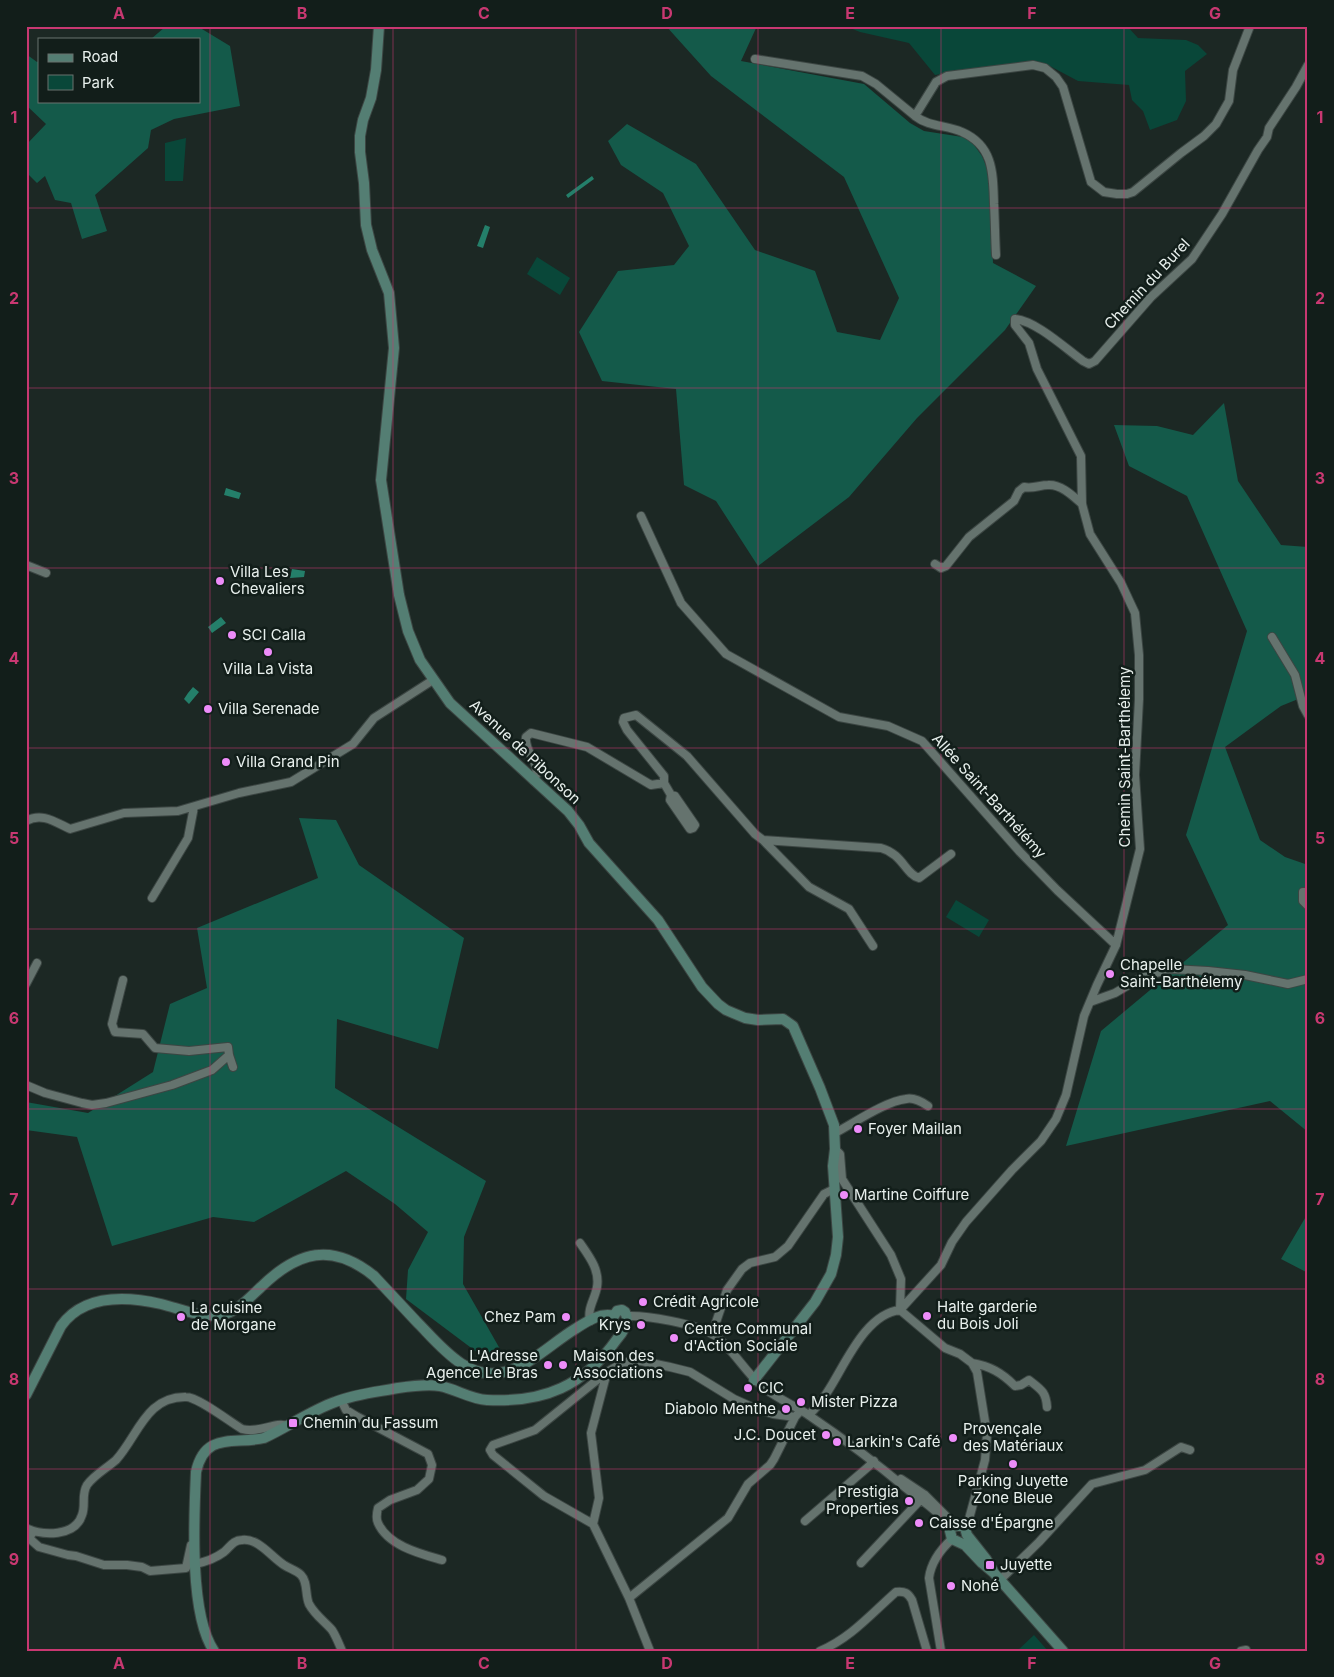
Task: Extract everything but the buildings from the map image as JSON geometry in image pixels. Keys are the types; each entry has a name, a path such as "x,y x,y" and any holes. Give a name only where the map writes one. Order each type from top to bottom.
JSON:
{"street":[{"name":"Avenue de Pibonson","path":"379,26 372,98 363,120 360,152 366,225 372,250 389,293 394,348 381,480 397,586 406,622 420,660 450,703 568,811 579,825 589,843 658,920 702,987 718,1004 726,1010 745,1018 758,1020 783,1019 793,1026 834,1125 834,1189 838,1237 831,1274 815,1302 754,1380"},
{"path":"915,116 936,82 947,76 1033,65 1045,68 1063,86 1091,182 1104,192 1127,194 1133,192 1162,170 1216,124 1229,101 1233,70 1250,26"},
{"path":"755,59 862,76 876,84 924,122 960,131 975,138 987,154 993,170 996,254"},
{"name":"Chemin du Burel","path":"1015,320 1021,320 1037,328 1089,364 1095,361 1151,297 1192,259 1222,214 1267,137 1269,128 1308,65"},
{"name":"Chemin Saint-Barthélemy","path":"809,1416 826,1394 855,1344 881,1317 890,1311 900,1310 942,1265 952,1242 966,1222 1012,1170 1041,1141 1056,1119 1066,1095 1084,1016 1116,945 1140,849 1135,775 1139,699 1135,613 1121,583 1090,534 1082,504 1081,456 1037,369 1029,343 1014,325 1015,320"},
{"path":"935,564 942,568 946,566 969,537 1014,500 1019,491 1024,487 1049,485 1058,487 1072,495 1082,504"},
{"name":"Allée Saint-Barthélémy","path":"640,516 680,603 726,654 839,717 888,726 922,741 1020,852 1057,890 1116,945"},
{"path":"26,565 46,573"},
{"path":"1272,637 1295,675 1303,706 1308,715"},
{"path":"26,821 34,817 48,818 70,828 124,813 178,811 239,793 291,782 353,744 374,718 433,680"},
{"path":"670,795 664,783 664,776 627,730 623,722 624,718 636,715 687,756 755,834 809,888 849,909 873,946"},
{"path":"534,780 538,774 537,768 525,742 526,737 531,733 587,747 651,785 664,783"},
{"path":"152,898 188,838 194,807"},
{"path":"763,840 891,850 914,876 919,878 951,854"},
{"path":"1308,892 1304,892 1303,901 1308,906"},
{"path":"26,984 37,963"},
{"path":"1090,1002 1115,993 1142,977 1171,969 1245,975 1288,984 1308,980"},
{"path":"123,980 112,1024 115,1032 143,1034 155,1048 189,1051 228,1047 228,1055 233,1067"},
{"path":"26,1085 45,1093 82,1103 92,1105 106,1103 156,1090 212,1070 228,1055"},
{"path":"835,1133 887,1106 908,1098 919,1100 928,1106"},
{"path":"835,1149 840,1154 840,1171 846,1186 891,1255 901,1279 900,1310 945,1348 960,1354 972,1363 977,1372 987,1434 985,1460 973,1510 958,1532 934,1559 930,1567 929,1578 941,1651"},
{"path":"712,1334 727,1290 742,1269 750,1262 775,1257 788,1246 824,1194 834,1189"},
{"path":"580,1244 595,1266 597,1286 589,1311 590,1321"},
{"path":"26,1395 61,1326 67,1318 82,1306 92,1302 140,1300 198,1314 222,1315 245,1302 266,1282 295,1261 322,1255 348,1259 361,1266 374,1276 449,1355 477,1371 489,1374 504,1372 521,1366 590,1321 605,1315 621,1319 651,1317 696,1327 712,1334 720,1341 754,1380 768,1391 801,1410 923,1497 944,1522 958,1532 1063,1651"},
{"path":"214,1651 203,1626 194,1542 196,1472 198,1462 210,1447 224,1440 264,1438 322,1407 341,1400 392,1389 424,1385 440,1386 473,1398 485,1400 510,1400 554,1392 582,1376 603,1359 616,1340 621,1319"},
{"path":"650,1651 629,1598 593,1524 544,1496 493,1455 490,1450 493,1445 535,1430 607,1372 630,1361 641,1361 690,1372 734,1399 754,1408 773,1414 795,1417"},
{"path":"972,1363 986,1366 1002,1373 1015,1386 1029,1380 1044,1393 1047,1407"},
{"path":"593,1524 599,1498 591,1433 607,1372"},
{"path":"194,1542 191,1545 186,1568 150,1570 104,1565 39,1547 30,1539 29,1530 40,1534 55,1534 78,1524 83,1514 83,1494 88,1484 116,1460 147,1414 159,1402 187,1397 196,1400 242,1429 249,1431 257,1431 281,1424 287,1426"},
{"path":"341,1400 346,1410 428,1454 432,1466 429,1479 416,1490 390,1500 378,1508 377,1522 387,1536 410,1551 442,1560"},
{"path":"629,1598 675,1563 728,1518 748,1484 770,1465 795,1417 801,1410"},
{"path":"997,1576 1092,1484 1145,1470 1181,1447 1190,1450"},
{"path":"805,1520 874,1461"},
{"path":"861,1562 923,1497"},
{"path":"195,1564 224,1552 233,1542 247,1539 256,1543 283,1565 302,1576 305,1581 306,1597 310,1605 315,1614 331,1630 342,1651"},
{"path":"820,1651 860,1626 896,1592 903,1591 912,1600 927,1651"}],"green space":[{"path":"845,26 1127,26 1138,38 1186,40 1198,45 1207,54 1185,71 1186,101 1177,120 1150,130 1143,111 1132,100 1129,85 1078,81 1048,65 1030,61 935,75 909,43 860,32"},
{"path":"186,138 183,181 165,181 165,143"},
{"path":"537,257 570,278 560,295 527,274"},
{"path":"956,900 989,920 979,937 946,917"},
{"path":"1034,1635 1048,1651 1017,1651"}],"shaded area":[{"path":"197,26 230,46 240,106 174,119 151,130 148,148 95,195 107,231 82,239 71,203 55,200 45,176 37,183 26,172 26,145 46,124 26,105 26,54 38,62 38,102 200,102 200,38 152,38 165,27"},
{"path":"666,26 757,26 741,61 864,84 910,123 924,131 969,138 982,156 989,173 993,263 1036,286 1005,330 917,418 849,497 758,566 716,501 684,485 676,389 602,381 579,332 618,271 674,265 689,246 663,193 621,165 608,141 627,124 696,164 755,250 815,271 837,332 880,340 899,298 844,177 711,76"},
{"path":"592,176 594,179 568,198 566,195"},
{"path":"485,225 490,227 483,248 477,246"},
{"path":"1224,403 1238,481 1281,545 1308,547 1308,695 1281,706 1225,747 1260,840 1285,857 1308,865 1308,1132 1270,1101 1066,1146 1101,1031 1228,925 1186,835 1247,631 1187,496 1129,466 1114,425 1157,426 1193,435"},
{"path":"226,488 241,493 239,499 224,495"},
{"path":"292,569 305,571 304,577 290,578"},
{"path":"221,617 226,623 212,633 208,627"},
{"path":"193,687 199,692 189,704 184,699"},
{"path":"299,818 336,820 359,865 464,938 438,1049 337,1019 335,1088 486,1181 464,1237 463,1284 504,1356 490,1362 406,1299 408,1270 428,1232 395,1204 346,1171 254,1222 213,1217 112,1246 77,1137 26,1130 26,1102 88,1113 153,1072 170,1004 207,988 197,928 318,878"},
{"path":"1308,1213 1308,1273 1281,1259"}],"place":[{"name":"Villa Les Chevaliers","path":"220,581"},
{"name":"SCI Calla","path":"232,635"},
{"name":"Villa La Vista","path":"268,652"},
{"name":"Villa Serenade","path":"208,709"},
{"name":"Villa Grand Pin","path":"226,762"},
{"name":"Chapelle Saint-Barthélemy","path":"1110,974"},
{"name":"Foyer Maillan","path":"858,1129"},
{"name":"Martine Coiffure","path":"844,1195"},
{"name":"Crédit Agricole","path":"643,1302"},
{"name":"Halte garderie du Bois Joli","path":"927,1316"},
{"name":"La cuisine de Morgane","path":"181,1317"},
{"name":"Chez Pam","path":"566,1317"},
{"name":"Krys","path":"641,1325"},
{"name":"Centre Communal d'Action Sociale","path":"674,1338"},
{"name":"L'Adresse Agence Le Bras","path":"548,1365"},
{"name":"Maison des Associations","path":"563,1365"},
{"name":"CIC","path":"748,1388"},
{"name":"Mister Pizza","path":"801,1402"},
{"name":"Diabolo Menthe","path":"786,1409"},
{"name":"Chemin du Fassum","path":"293,1423"},
{"name":"J.C. Doucet","path":"826,1435"},
{"name":"Provençale des Matériaux","path":"953,1438"},
{"name":"Larkin's Café","path":"837,1442"},
{"name":"Parking Juyette Zone Bleue","path":"1013,1464"},
{"name":"Prestigia Properties","path":"909,1501"},
{"name":"Caisse d'Épargne","path":"919,1523"},
{"name":"Juyette","path":"990,1565"},
{"name":"Nohé","path":"951,1586"}]}
